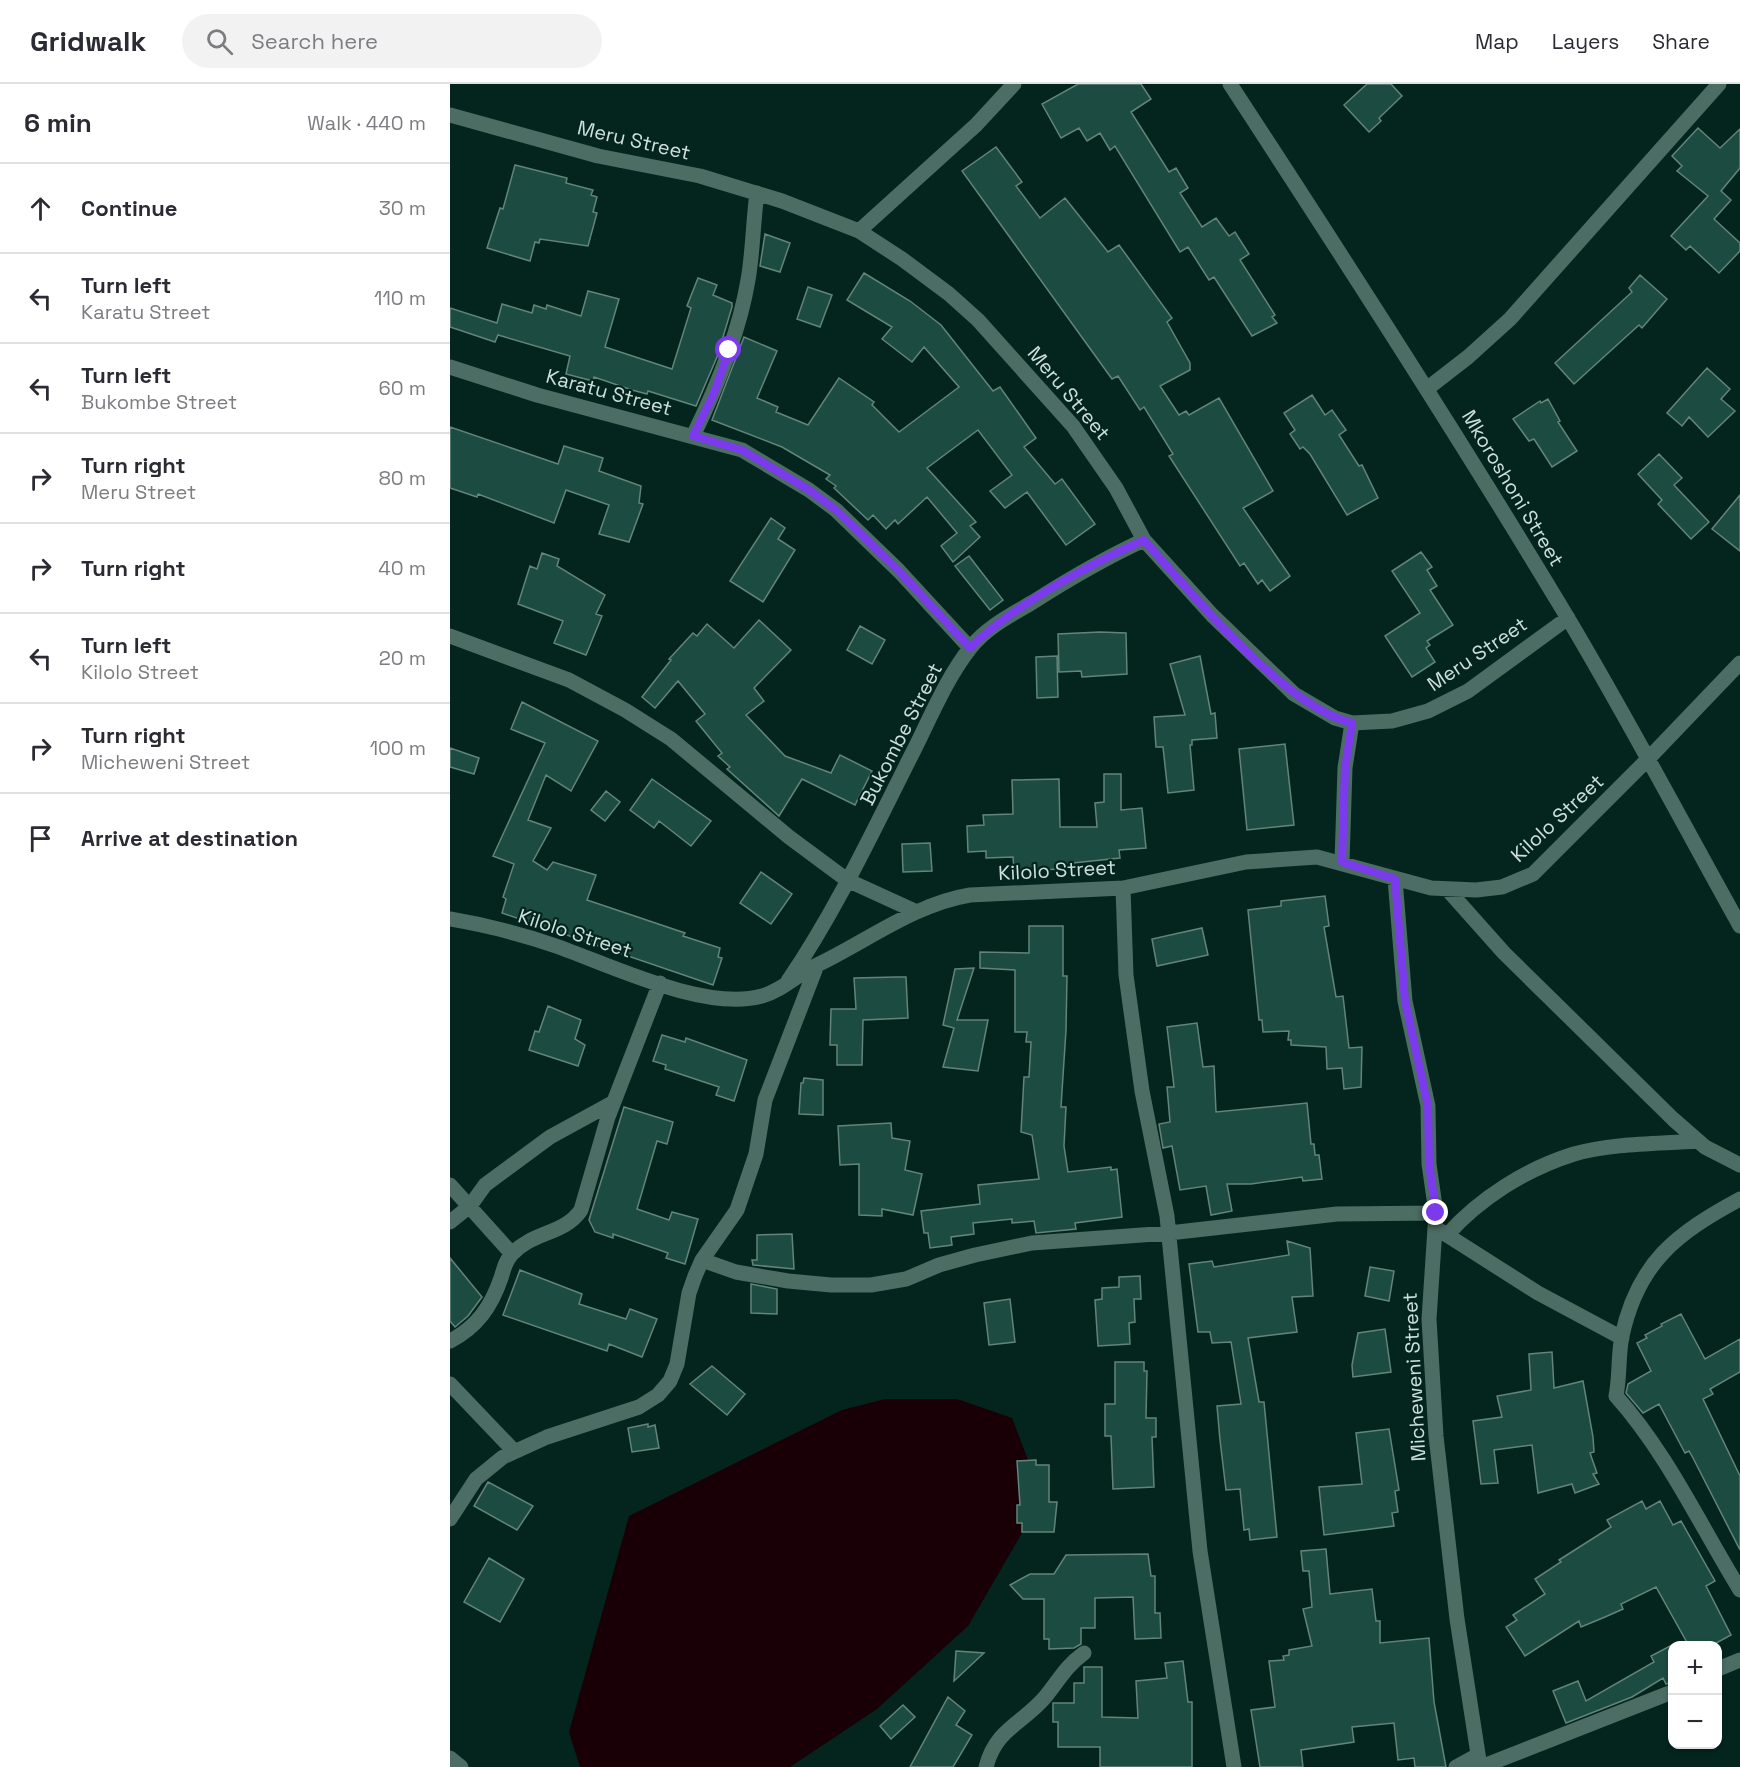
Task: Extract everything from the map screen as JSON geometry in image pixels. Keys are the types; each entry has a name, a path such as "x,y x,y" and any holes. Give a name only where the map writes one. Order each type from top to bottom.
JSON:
{"street":[{"path":"859,231 968,133 1014,84"},
{"name":"Mkoroshoni Street","path":"1230,84 1428,388 1568,618 1740,926"},
{"path":"1428,388 1468,357 1510,319 1719,84"},
{"name":"Meru Street","path":"450,115 598,156 700,176 828,217 859,231 949,294 1001,345 1073,426 1116,488 1144,540 1212,615 1294,694 1335,718 1352,723 1392,721 1428,711 1468,691 1568,618"},
{"path":"693,436 714,393 741,308 751,259 757,194"},
{"name":"Karatu Street","path":"450,367 537,395 742,450 809,490 836,510 899,571 970,648"},
{"name":"Bukombe Street","path":"784,986 808,951 866,848 941,696 970,648 988,630 1055,588 1113,554 1144,540"},
{"path":"450,636 570,680 625,710 671,739 789,837 847,880 917,912"},
{"name":"Kilolo Street","path":"450,919 553,945 680,990 724,999 754,998 784,986 817,965 833,959 917,912 948,900 970,896 1123,888 1246,862 1317,857 1342,862 1395,879 1447,889 1502,887 1533,874 1740,663"},
{"path":"1342,862 1345,768 1352,723"},
{"name":"Micheweni Street","path":"1395,879 1405,1001 1428,1106 1429,1164 1439,1225 1429,1319 1436,1436 1457,1619 1480,1763"},
{"path":"1123,888 1126,975 1134,1036 1169,1233 1200,1551 1234,1767"},
{"path":"1447,889 1510,960 1698,1141 1740,1165"},
{"path":"450,1519 476,1479 488,1467 514,1451 547,1437 639,1407 658,1395 670,1381 677,1364 689,1293 702,1260 737,1210 756,1154 765,1100 817,965"},
{"path":"450,1341 476,1324 486,1312 496,1292 505,1262 512,1254 531,1238 573,1222 581,1210 614,1102 660,983"},
{"path":"450,1222 470,1206 485,1185 550,1137 614,1102"},
{"path":"702,1260 736,1272 788,1281 831,1285 872,1285 906,1279 939,1265 1015,1246 1169,1233 1336,1214 1439,1225 1462,1218 1493,1193 1536,1169 1575,1154 1628,1146 1698,1141"},
{"path":"450,1185 512,1254"},
{"path":"1740,1199 1703,1219 1651,1263 1632,1301 1622,1338 1616,1396 1634,1415 1666,1462 1740,1590"},
{"path":"1439,1225 1538,1293 1622,1338"},
{"path":"450,1384 514,1451"},
{"path":"986,1767 1001,1734 1046,1696 1060,1676 1084,1653"},
{"path":"1722,1667 1740,1660"},
{"path":"1456,1767 1480,1763 1668,1693"},
{"path":"450,1758 461,1767"}],"shaded area":[{"path":"885,1399 957,1399 1012,1418 1032,1470 1032,1516 968,1626 877,1709 790,1767 580,1767 569,1732 629,1516 842,1410"}],"building":[{"path":"1078,84 1141,84 1151,99 1131,112 1169,172 1176,168 1188,188 1180,193 1202,227 1216,218 1229,236 1235,232 1249,254 1240,260 1275,315 1272,317 1277,323 1252,336 1214,277 1209,280 1188,247 1180,252 1115,146 1110,150 1100,133 1087,141 1079,128 1061,138 1042,104"},
{"path":"1367,84 1391,84 1402,96 1379,118 1381,121 1369,132 1344,105"},
{"path":"1698,128 1720,148 1740,129 1740,168 1721,191 1731,200 1714,219 1740,243 1740,251 1719,273 1690,246 1686,250 1671,236 1708,196 1677,171 1682,166 1672,156"},
{"path":"996,147 1022,182 1016,186 1040,218 1065,198 1108,252 1119,245 1172,318 1167,322 1190,363 1190,370 1160,386 1179,415 1186,411 1189,415 1219,398 1273,491 1243,508 1290,576 1270,591 1262,580 1258,584 1244,563 1240,566 1169,456 1173,454 1144,407 1140,410 1118,376 1112,379 962,171"},
{"path":"515,165 567,178 566,183 593,190 591,195 597,197 593,212 597,213 588,246 540,239 539,243 535,242 530,261 487,248 500,208 503,209"},
{"path":"765,234 790,243 780,272 760,266"},
{"path":"864,273 910,301 941,325 993,391 1000,387 1036,438 1024,447 1055,484 1062,479 1095,524 1066,545 1027,492 1005,508 990,491 1012,475 978,430 927,468 976,522 970,526 980,537 953,562 941,546 957,533 927,497 898,524 895,520 886,529 873,515 868,520 834,488 836,486 826,479 830,475 782,447 712,420 744,337 777,351 757,398 778,407 776,412 808,425 839,378 874,402 872,405 899,432 959,387 924,347 912,362 882,339 892,327 847,300"},
{"path":"1640,275 1667,299 1642,328 1639,325 1574,384 1555,363 1632,292 1629,288"},
{"path":"698,278 717,285 713,295 732,303 732,307 717,357 696,406 648,391 647,394 632,390 594,377 593,381 566,374 570,356 498,335 495,342 450,327 450,308 497,323 502,304 532,313 534,305 546,309 547,305 581,316 588,291 619,299 605,347 672,369 691,308 687,306"},
{"path":"808,287 832,295 820,327 797,319"},
{"path":"1707,368 1730,389 1721,399 1735,411 1708,437 1689,417 1682,426 1667,413"},
{"path":"1312,395 1325,415 1332,410 1346,430 1339,435 1359,466 1362,465 1378,498 1347,515 1310,454 1303,447 1300,449 1290,434 1295,430 1284,413"},
{"path":"1548,399 1560,421 1558,422 1577,451 1552,467 1534,439 1529,441 1513,419 1540,401 1541,403"},
{"path":"450,427 558,464 564,446 603,458 599,471 641,486 639,503 643,504 629,542 599,534 609,505 566,490 554,523 478,494 477,497 450,488"},
{"path":"1659,454 1682,478 1674,485 1709,522 1691,539 1658,504 1662,500 1638,474"},
{"path":"1740,495 1740,551 1712,529"},
{"path":"771,518 785,528 778,539 795,550 763,602 730,581"},
{"path":"1421,552 1432,567 1427,570 1437,586 1430,590 1453,625 1427,641 1430,645 1426,648 1435,662 1412,677 1385,636 1420,613 1392,571"},
{"path":"542,553 559,559 557,566 605,595 596,614 602,616 586,655 554,643 563,621 518,604 530,566 537,569"},
{"path":"969,556 1003,600 990,610 955,566"},
{"path":"759,620 791,650 754,688 764,701 746,715 785,756 831,773 840,755 872,771 855,805 802,779 779,816 727,769 730,767 718,756 722,753 696,721 705,714 678,681 655,708 642,697 671,660 669,659 693,633 697,636 707,624 734,648"},
{"path":"860,626 885,640 872,664 847,650"},
{"path":"1126,633 1127,674 1082,677 1081,671 1059,672 1058,634"},
{"path":"1057,656 1058,697 1037,698 1036,657"},
{"path":"1200,656 1211,714 1215,713 1217,738 1192,740 1192,745 1190,745 1194,790 1168,793 1163,747 1156,747 1154,717 1185,715 1170,664"},
{"path":"522,702 598,741 571,791 546,775 528,820 551,828 533,861 547,870 553,862 596,875 587,900 685,933 683,936 720,948 718,957 722,958 713,985 502,913 506,899 503,897 514,864 493,856 545,743 511,729"},
{"path":"1285,744 1294,825 1247,830 1239,749"},
{"path":"450,748 479,758 474,774 450,767"},
{"path":"1104,774 1121,774 1121,810 1142,808 1146,848 1119,850 1120,858 1073,863 1073,868 1014,872 1013,857 986,858 986,851 968,852 967,826 984,825 983,815 1013,814 1012,780 1059,779 1060,827 1097,827 1095,803 1104,802"},
{"path":"652,779 711,821 691,846 659,821 654,828 630,810"},
{"path":"606,791 620,802 605,821 591,810"},
{"path":"930,843 932,871 903,872 902,844"},
{"path":"761,872 792,894 771,924 740,903"},
{"path":"1325,896 1329,926 1324,927 1336,997 1343,996 1349,1048 1362,1047 1361,1087 1344,1089 1342,1068 1327,1069 1326,1047 1291,1045 1291,1040 1288,1040 1289,1031 1263,1032 1262,1020 1259,1020 1248,910 1281,906 1281,901"},
{"path":"1029,926 1063,926 1063,976 1067,976 1061,1107 1066,1107 1064,1146 1068,1172 1111,1167 1111,1170 1117,1169 1122,1217 1075,1223 1076,1229 1036,1233 1034,1221 1012,1223 1012,1219 973,1223 974,1234 951,1237 952,1245 930,1248 928,1233 924,1233 921,1211 980,1204 978,1185 1039,1179 1032,1135 1021,1132 1024,1077 1029,1077 1031,1042 1026,1042 1027,1032 1015,1032 1015,970 980,968 980,952 1029,953"},
{"path":"1202,928 1208,955 1157,966 1152,939"},
{"path":"974,968 957,1020 988,1020 978,1071 943,1067 954,1028 943,1025 955,969"},
{"path":"906,977 908,1018 863,1020 862,1065 837,1065 837,1045 830,1045 831,1009 856,1009 854,978"},
{"path":"548,1006 581,1020 575,1039 585,1045 578,1066 529,1050 535,1031 539,1032"},
{"path":"1197,1023 1203,1067 1214,1066 1216,1112 1307,1103 1311,1144 1314,1144 1315,1155 1319,1155 1322,1179 1303,1181 1302,1177 1251,1184 1227,1184 1232,1211 1211,1215 1206,1186 1180,1190 1172,1146 1163,1148 1159,1124 1170,1122 1167,1087 1174,1087 1167,1027"},
{"path":"662,1035 685,1042 686,1038 747,1060 734,1101 716,1095 719,1087 665,1069 666,1065 653,1061"},
{"path":"804,1078 823,1080 823,1115 799,1114 801,1083"},
{"path":"624,1107 673,1122 667,1144 657,1141 637,1209 669,1220 672,1212 698,1219 685,1264 666,1258 668,1253 613,1234 613,1238 595,1232 589,1220"},
{"path":"891,1123 892,1138 910,1141 905,1170 922,1174 913,1215 882,1209 882,1216 859,1215 859,1164 840,1165 838,1126"},
{"path":"792,1234 794,1269 753,1265 752,1260 757,1260 757,1235"},
{"path":"1287,1241 1310,1248 1313,1296 1292,1297 1297,1332 1248,1338 1259,1402 1264,1402 1277,1537 1250,1540 1249,1529 1244,1530 1240,1489 1226,1490 1220,1440 1217,1406 1241,1404 1231,1342 1212,1343 1210,1332 1198,1332 1189,1264 1212,1261 1214,1267 1289,1255"},
{"path":"450,1258 482,1297 468,1316 455,1327 450,1321"},
{"path":"1370,1267 1394,1271 1389,1301 1365,1296"},
{"path":"520,1270 582,1294 579,1304 626,1319 630,1309 657,1319 642,1357 609,1344 607,1351 503,1315"},
{"path":"1140,1276 1141,1299 1134,1299 1135,1322 1129,1323 1130,1344 1098,1346 1095,1300 1102,1299 1102,1288 1119,1287 1119,1277"},
{"path":"751,1284 777,1289 777,1314 751,1313"},
{"path":"1010,1299 1015,1342 989,1345 984,1303"},
{"path":"1681,1314 1705,1359 1740,1339 1740,1372 1710,1389 1713,1394 1703,1399 1740,1476 1740,1550 1693,1458 1689,1451 1685,1453 1659,1404 1643,1413 1626,1393 1628,1384 1651,1371 1637,1343 1647,1338 1645,1335 1662,1326 1661,1324"},
{"path":"1385,1329 1391,1372 1353,1377 1352,1365 1358,1333"},
{"path":"1552,1352 1554,1388 1583,1381 1593,1437 1594,1452 1590,1453 1597,1473 1593,1474 1599,1484 1575,1493 1572,1484 1538,1493 1532,1445 1494,1450 1498,1483 1481,1484 1473,1421 1502,1417 1497,1396 1531,1390 1529,1354"},
{"path":"1115,1362 1144,1362 1144,1371 1147,1371 1146,1418 1156,1418 1156,1437 1152,1437 1154,1487 1113,1489 1111,1436 1105,1436 1105,1404 1115,1404"},
{"path":"712,1366 745,1394 727,1415 690,1384"},
{"path":"648,1424 648,1427 655,1425 659,1448 632,1452 628,1428"},
{"path":"1389,1429 1399,1490 1395,1491 1398,1512 1392,1513 1394,1526 1324,1535 1319,1487 1362,1484 1356,1433"},
{"path":"1036,1460 1036,1465 1049,1465 1049,1502 1057,1502 1054,1532 1022,1532 1022,1523 1017,1523 1017,1505 1020,1505 1017,1461"},
{"path":"488,1482 533,1506 517,1530 474,1506"},
{"path":"1642,1501 1646,1509 1660,1501 1673,1525 1681,1521 1715,1581 1706,1586 1731,1635 1720,1641 1686,1641 1656,1587 1621,1604 1623,1609 1605,1617 1581,1627 1579,1621 1525,1656 1506,1627 1517,1620 1513,1615 1545,1594 1535,1579 1561,1562 1559,1560 1611,1527 1607,1520"},
{"path":"1326,1549 1330,1594 1372,1589 1376,1621 1380,1621 1380,1643 1429,1638 1434,1702 1446,1767 1415,1767 1414,1758 1398,1760 1394,1723 1352,1727 1354,1742 1301,1750 1303,1767 1260,1767 1251,1710 1275,1707 1269,1661 1284,1660 1283,1656 1289,1655 1289,1650 1312,1646 1303,1609 1312,1607 1309,1571 1303,1571 1301,1551"},
{"path":"1148,1554 1151,1576 1155,1576 1155,1613 1160,1613 1161,1638 1135,1639 1133,1597 1095,1598 1095,1628 1081,1628 1081,1644 1074,1648 1049,1649 1049,1639 1044,1639 1044,1599 1023,1599 1010,1585 1030,1574 1054,1574 1066,1555"},
{"path":"489,1558 524,1579 500,1622 464,1602"},
{"path":"1668,1647 1668,1683 1666,1684 1663,1678 1632,1697 1566,1723 1553,1691 1578,1681 1586,1701 1654,1662 1651,1656"},
{"path":"956,1651 984,1653 954,1681"},
{"path":"1183,1661 1188,1702 1192,1702 1192,1767 1100,1767 1100,1747 1058,1747 1058,1722 1053,1722 1053,1703 1074,1703 1074,1683 1084,1683 1084,1667 1102,1667 1102,1717 1138,1718 1136,1681 1167,1678 1165,1663"},
{"path":"948,1697 965,1711 956,1725 972,1735 953,1767 910,1767"},
{"path":"903,1705 915,1717 891,1739 880,1726"}],"route":[{"path":"729,350 714,393 693,436 742,450 809,490 836,510 899,571 970,648 988,630 1082,571 1144,540 1212,615 1294,694 1314,708 1352,723 1345,768 1342,862 1395,879 1405,1001 1428,1106 1429,1164 1436,1213"}]}
